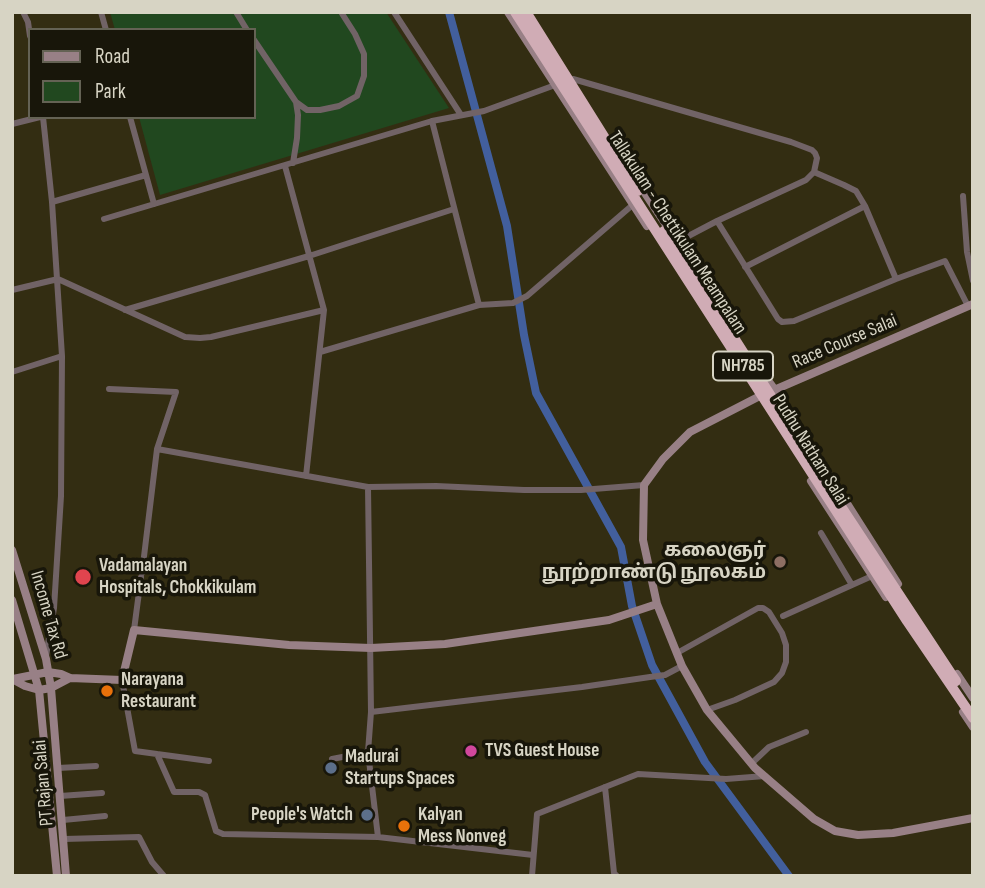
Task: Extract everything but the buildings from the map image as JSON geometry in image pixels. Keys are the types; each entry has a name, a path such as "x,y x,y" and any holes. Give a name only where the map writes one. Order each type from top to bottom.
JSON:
{"highway":[{"name":"Tallakulam - Chettikulam Meampalam","path":"515,12 704,309 973,718"},
{"name":"Tallakulam - Chettikulam Meampalam","path":"529,12 640,195 973,708"}],"main road":[{"name":"Pudhu Natham Salai","path":"508,12 872,576 973,727"},
{"name":"Pudhu Natham Salai","path":"529,12 973,698"},
{"name":"Race Course Salai","path":"644,485 663,458 690,432 758,397 971,305"},
{"path":"644,485 643,540 657,604 682,666 707,710 751,764 814,820 835,831 858,835 893,833 973,818"},
{"name":"Income Tax Rd","path":"12,550 46,659 51,688"},
{"name":"Income Tax Rd","path":"12,600 39,690"},
{"path":"12,679 48,672 70,678 122,680 134,630 289,645 371,648 445,644 609,620 657,604"},
{"path":"12,679 39,690 51,688 70,678"},
{"name":"PT Rajan Salai","path":"51,688 66,876"},
{"name":"PT Rajan Salai","path":"39,690 57,876"}],"street":[{"path":"236,12 246,28"},
{"path":"256,43 296,102 307,110 339,106 357,96 364,76 364,54 341,12"},
{"path":"394,12 461,115"},
{"path":"104,219 432,121 484,111 573,79 812,150 817,158 814,172 806,180 677,242"},
{"path":"293,163 297,138 296,102"},
{"path":"12,124 33,119"},
{"path":"41,119 52,202 62,356 61,496 54,608 46,659"},
{"path":"131,119 154,204"},
{"path":"432,121 479,305"},
{"path":"285,166 324,310 306,476"},
{"path":"814,172 856,191 896,279"},
{"path":"52,202 146,175"},
{"path":"320,352 479,305 513,303 527,296 632,204 646,195"},
{"path":"963,196 967,252 973,281"},
{"path":"746,267 865,206"},
{"path":"125,310 309,256 454,209"},
{"path":"716,221 782,322 787,323 945,261 971,305"},
{"path":"12,290 58,279 186,337 200,338 324,310"},
{"path":"12,372 62,356"},
{"path":"109,388 176,392 158,449 134,630"},
{"path":"158,449 368,487 592,490 644,485"},
{"path":"368,487 371,648 368,752 378,837"},
{"path":"821,533 852,585"},
{"path":"783,616 872,576"},
{"path":"677,653 758,608 769,612 782,633 786,645 786,662 782,673 774,681 707,710"},
{"path":"371,712 665,675 682,666"},
{"path":"122,680 135,751 209,761"},
{"path":"751,764 769,747 806,732"},
{"path":"332,759 368,752"},
{"path":"157,754 174,792 205,794 216,831 223,834 378,837 533,855"},
{"path":"58,768 96,766"},
{"path":"532,876 537,814 638,774 726,779 765,776"},
{"path":"605,787 614,873 617,876"},
{"path":"60,796 102,793"},
{"path":"62,820 105,816"},
{"path":"64,839 139,837 152,862 164,876"}],"green space":[{"path":"110,12 386,12 449,108 160,195 140,119 256,119 256,28 114,28"}],"waterway":[{"path":"449,12 507,226 536,393 621,547 632,606 652,665 705,762 789,876"}],"place":[{"name":"கலைஞர் நூற்றாண்டு நூலகம்","path":"780,562"},
{"name":"Vadamalayan Hospitals, Chokkikulam","path":"83,577"},
{"name":"Narayana Restaurant","path":"107,691"},
{"name":"TVS Guest House","path":"471,751"},
{"name":"Madurai Startups Spaces","path":"331,768"},
{"name":"People's Watch","path":"367,815"},
{"name":"Kalyan Mess Nonveg","path":"404,826"}]}
